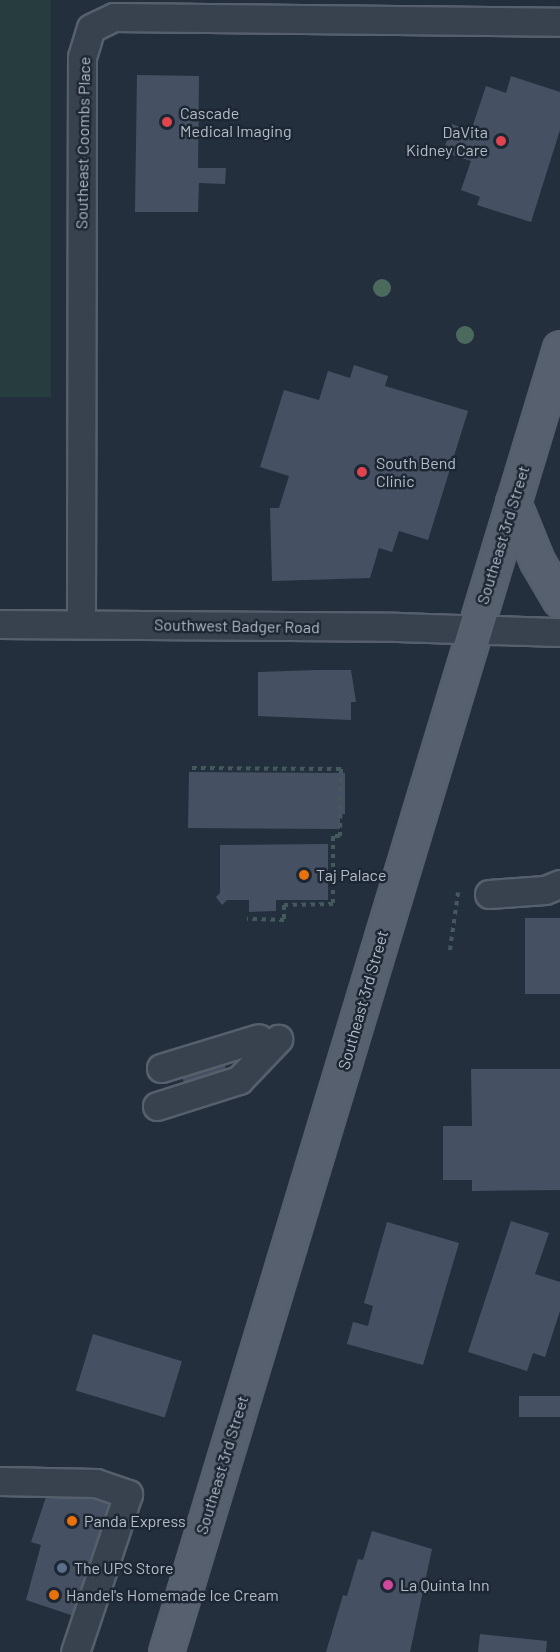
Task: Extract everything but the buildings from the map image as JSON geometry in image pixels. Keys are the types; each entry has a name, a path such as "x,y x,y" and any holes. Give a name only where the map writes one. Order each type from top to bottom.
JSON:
{"main road":[{"name":"Southeast 3rd Street","path":"166,1652 560,348"},
{"path":"513,502 537,561 560,600"}],"street":[{"name":"Southeast Coombs Place","path":"81,624 82,57 91,28 114,17 560,22"},
{"name":"Southwest Badger Road","path":"0,624 560,632"},
{"path":"489,894 545,890 560,884"},
{"path":"157,1106 239,1080 268,1039 161,1068"},
{"path":"0,1481 96,1483 128,1494 75,1652"}],"path":[{"path":"192,768 341,769 340,836 333,836 333,904 284,905 284,920 247,919"},
{"path":"450,950 458,893"}],"green space":[{"path":"0,0 51,0 51,397 0,397"}],"place":[{"name":"Cascade Medical Imaging","path":"167,122"},
{"name":"DaVita Kidney Care","path":"501,141"},
{"name":"South Bend Clinic","path":"362,472"},
{"name":"Taj Palace","path":"304,875"},
{"name":"Panda Express","path":"72,1521"},
{"name":"The UPS Store","path":"62,1568"},
{"name":"La Quinta Inn","path":"388,1585"},
{"name":"Handel's Homemade Ice Cream","path":"54,1595"}]}
